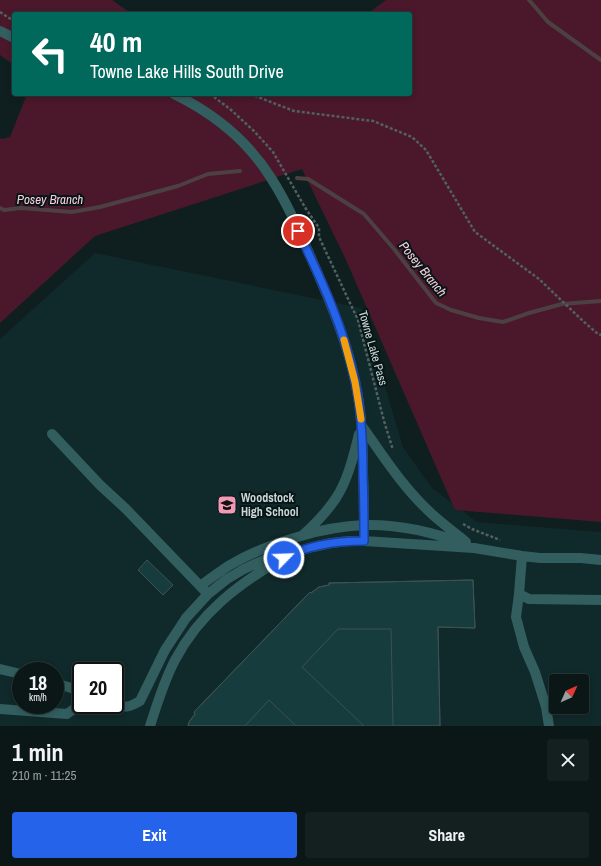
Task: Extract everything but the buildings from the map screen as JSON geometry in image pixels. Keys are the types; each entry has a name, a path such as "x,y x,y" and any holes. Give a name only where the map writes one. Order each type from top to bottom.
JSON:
{"street":[{"path":"0,31 12,37"},
{"path":"178,96 202,109 218,120 232,132 264,167 278,189 327,294 341,330 355,382 361,424 364,541"},
{"path":"303,536 317,522 337,497 344,484 361,424"},
{"path":"361,424 416,498 432,514 474,548"},
{"path":"52,434 100,485 126,509 208,594"},
{"path":"200,586 229,565 272,545 328,529 364,525 389,526 418,530 446,537 474,548"},
{"path":"124,707 134,705 140,701 165,650 186,618 208,594 227,579 244,569 282,554 331,543 364,541 474,548 540,558 581,558 601,560"},
{"path":"150,726 160,694 175,660 182,647 210,611 232,592 264,569 294,552"},
{"path":"522,556 516,617 524,647 546,707 549,726"},
{"path":"519,594 529,599 601,600"},
{"path":"0,669 12,672"},
{"path":"0,708 67,714 72,710"}],"path":[{"path":"0,12 12,19"},
{"name":"Towne Lake Pass","path":"213,96 230,109 254,131 272,152 319,228 319,237 358,320 384,422 392,448 396,454"},
{"path":"255,96 294,111 372,121 412,137 426,150 475,232 539,279 584,322 601,335"},
{"path":"462,523 472,529 503,541"}],"shaded area":[{"path":"0,0 112,0 129,12 12,12 12,64 0,55"},
{"path":"386,0 601,0 601,522 455,510 346,260 302,169 95,236 0,323 0,138 10,137 26,96 412,96 412,12 370,12"},
{"name":"Woodstock High School","path":"95,253 361,308 403,447 432,488 477,522 601,532 601,726 0,726 0,339"}],"waterway":[{"path":"529,0 548,22 601,60"},
{"name":"Posey Branch","path":"0,208 4,210 21,208 72,212 100,207 178,186 208,174 240,171"},
{"name":"Posey Branch","path":"297,178 308,179 364,214 394,249 436,303 451,310 479,318 503,322 562,304 601,301"}],"slow traffic":[{"path":"344,340 355,382 361,419"}],"place":[{"name":"Woodstock High School","path":"227,505"}],"route":[{"path":"284,558 294,552 331,543 364,541 361,422 355,382 350,360 336,316 298,231"}]}
